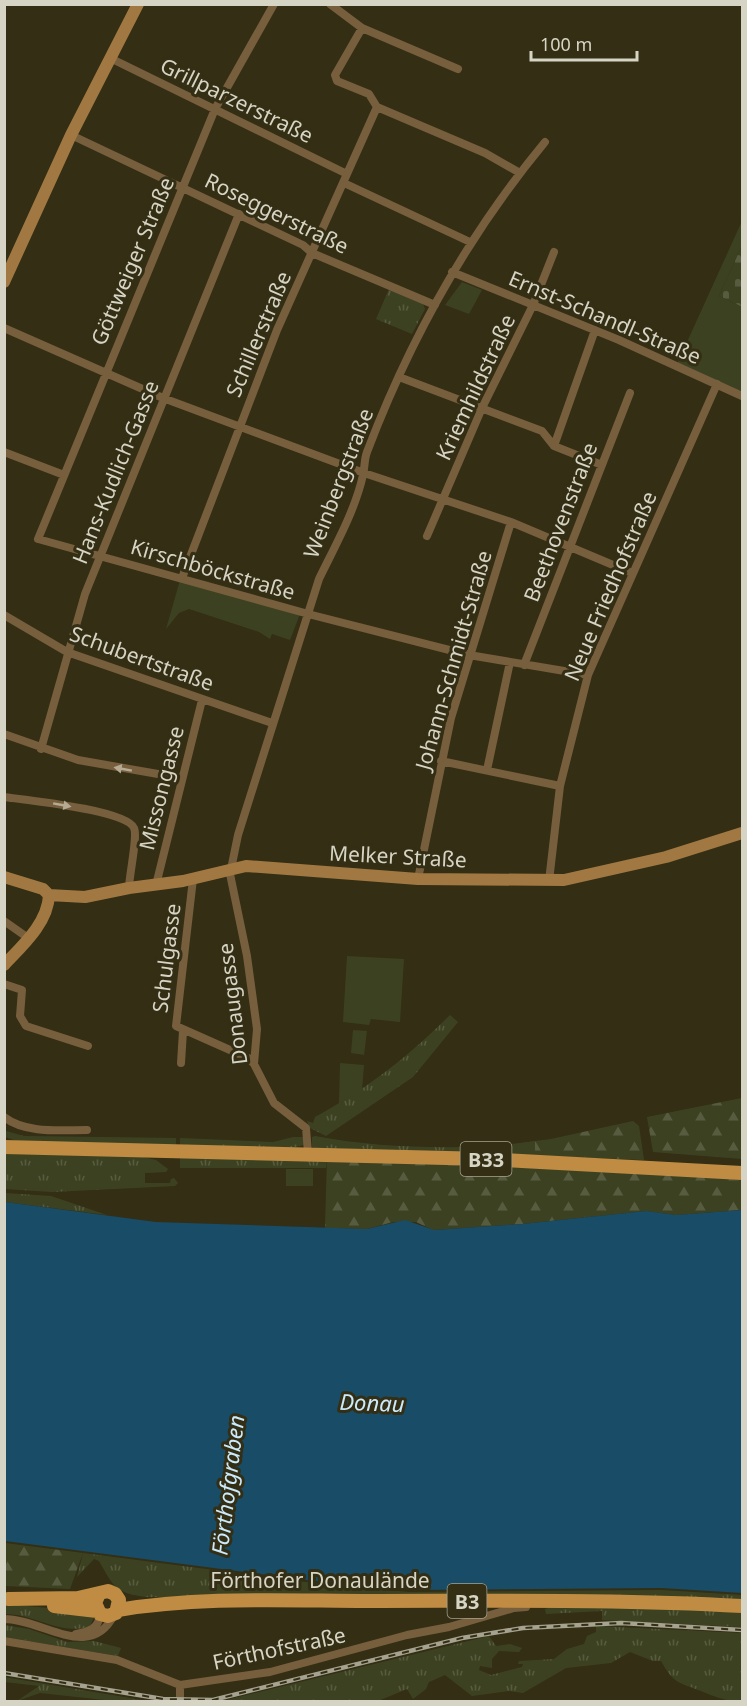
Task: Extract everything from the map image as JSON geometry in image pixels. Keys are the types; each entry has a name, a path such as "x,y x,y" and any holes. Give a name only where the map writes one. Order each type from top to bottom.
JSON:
{"main road":[{"name":"B33","path":"8,1145 487,1159 742,1173"},
{"name":"B3","path":"108,1591 109,1609 6,1599 98,1596 108,1591"},
{"path":"98,1596 95,1603 109,1609"},
{"name":"Förthofer Donaulände","path":"109,1609 160,1603 561,1601 742,1606"}],"street":[{"path":"4,282 71,135 138,4"},
{"name":"Göttweiger Straße","path":"38,539 215,109 274,4"},
{"path":"330,4 362,28 458,69"},
{"path":"362,28 334,78 369,94 377,107 485,153 520,173"},
{"name":"Grillparzerstraße","path":"110,58 347,174"},
{"name":"Schillerstraße","path":"182,578 238,426 377,107"},
{"name":"Roseggerstraße","path":"71,135 183,186 303,245 312,253 435,305"},
{"name":"Weinbergstraße","path":"232,868 244,813 308,614 364,474 368,451 399,377 452,272 470,242 520,173 546,142"},
{"path":"344,183 470,242"},
{"name":"Hans-Kudlich-Gasse","path":"40,749 85,594 239,214"},
{"name":"Kriemhildstraße","path":"427,536 482,408 533,305 554,252"},
{"name":"Ernst-Schandl-Straße","path":"452,272 595,330 742,396"},
{"path":"4,328 163,398 364,474 511,522 632,573"},
{"path":"554,446 595,330"},
{"path":"399,377 542,431 554,446 602,465"},
{"name":"Neue Friedhofstraße","path":"549,881 561,786 588,675 717,384"},
{"name":"Beethovenstraße","path":"524,664 630,393"},
{"path":"4,452 64,475"},
{"name":"Johann-Schmidt-Straße","path":"418,879 441,761 469,655 511,522"},
{"name":"Kirschböckstraße","path":"38,539 308,614 469,655 588,675"},
{"name":"Schubertstraße","path":"4,615 67,652 272,723"},
{"path":"488,770 510,662"},
{"name":"Missongasse","path":"156,885 202,700"},
{"path":"4,734 40,749 98,765 181,778"},
{"path":"441,761 561,786"},
{"path":"4,796 58,803 129,823 135,831 129,888"},
{"name":"Melker Straße","path":"49,895 85,897 193,879 232,868 281,867 418,879 549,881 578,877 655,859 742,833"},
{"name":"Donaugasse","path":"232,868 230,876 247,956 257,1029 254,1064 274,1103 306,1128 308,1153"},
{"path":"4,877 43,889 49,895 44,916 27,941 4,965"},
{"name":"Schulgasse","path":"193,879 176,1026 183,1031 214,1042 254,1064"},
{"path":"4,921 24,935 27,941"},
{"path":"4,984 21,990 20,1016 26,1026 88,1046"},
{"path":"181,1063 183,1031"},
{"path":"4,1118 32,1128 87,1130"},
{"name":"Förthofstraße","path":"4,1641 117,1660 180,1684 270,1672 407,1635 449,1627 514,1608 540,1607 561,1601"},
{"path":"69,1635 91,1630 109,1609"},
{"path":"4,1619 31,1623 87,1638 98,1634 109,1609"},
{"path":"180,1684 180,1701"}],"green space":[{"path":"742,221 742,245 719,296 742,307 742,394 677,364"},
{"path":"742,245 742,307 719,296"},
{"path":"462,282 482,290 469,314 445,305"},
{"path":"389,289 423,304 425,309 412,334 376,319"},
{"path":"180,580 300,614 290,640 272,634 270,639 259,632 189,609 179,613 166,629"},
{"path":"347,956 404,959 400,1022 371,1019 369,1025 343,1022"},
{"path":"450,1015 458,1022 413,1077 326,1136 310,1128 307,1121 313,1123 315,1117 387,1071"},
{"path":"353,1030 367,1031 364,1055 351,1053"},
{"path":"340,1063 364,1065 362,1090 339,1104"},
{"path":"742,1098 742,1159 653,1152 647,1117"},
{"path":"633,1121 639,1126 644,1160 497,1154 494,1150 495,1146 551,1139"},
{"path":"4,1122 6,1131 24,1136 176,1138 176,1145 20,1142 5,1137"},
{"path":"304,1137 304,1145 291,1148 180,1145 180,1138 273,1142"},
{"path":"312,1137 359,1143 404,1146 495,1146 494,1150 497,1154 315,1148 312,1147"},
{"path":"535,1141 535,1154 499,1153 497,1147"},
{"path":"4,1154 139,1156 156,1160 168,1169 166,1172 145,1173 145,1183 170,1183 174,1178 178,1183 175,1186 52,1192 5,1189"},
{"path":"180,1158 327,1159 326,1168 180,1168"},
{"path":"327,1159 648,1173 742,1180 742,1210 676,1215 646,1211 522,1224 433,1230 416,1222 393,1222 367,1229 325,1228"},
{"path":"286,1169 313,1169 313,1186 286,1186"},
{"path":"4,1193 51,1196 107,1215 5,1202"},
{"path":"5,1543 83,1553 70,1589 5,1586"},
{"path":"83,1553 305,1582 409,1592 661,1590 742,1595 742,1603 146,1597 121,1591 112,1583 99,1561 94,1559 77,1577"},
{"path":"4,1604 82,1611 94,1618 89,1627 67,1628 27,1617 5,1614"},
{"path":"562,1604 742,1610 742,1627 602,1620 602,1611 546,1614 545,1609"},
{"path":"4,1625 29,1629 67,1642 94,1641 121,1648 118,1656 5,1637"},
{"path":"596,1626 742,1633 742,1701 721,1699 682,1684 673,1678 661,1661 653,1661 630,1652 611,1663 566,1668 523,1693 509,1691 472,1696 445,1675 429,1682 426,1689 413,1699 407,1689 378,1701 222,1701 489,1636 496,1646 510,1644 522,1648 519,1652 499,1651 492,1659 492,1668 480,1666 479,1670 491,1675 522,1667 523,1664 518,1664 519,1661 554,1659 567,1649 584,1644 587,1636 596,1632"},
{"path":"4,1677 148,1701 114,1701 40,1693 17,1701 39,1686 5,1682"}],"water":[{"path":"5,1202 156,1222 367,1229 405,1220 434,1230 522,1224 646,1211 676,1215 742,1210 742,1593 661,1588 409,1590 306,1580 5,1541"}],"railway":[{"path":"4,1673 163,1699 213,1700 462,1638 523,1628 621,1623 742,1630"}],"water label":[{"name":"Donau","path":"372,1402"},
{"name":"Förthofgraben","path":"227,1485"}]}
